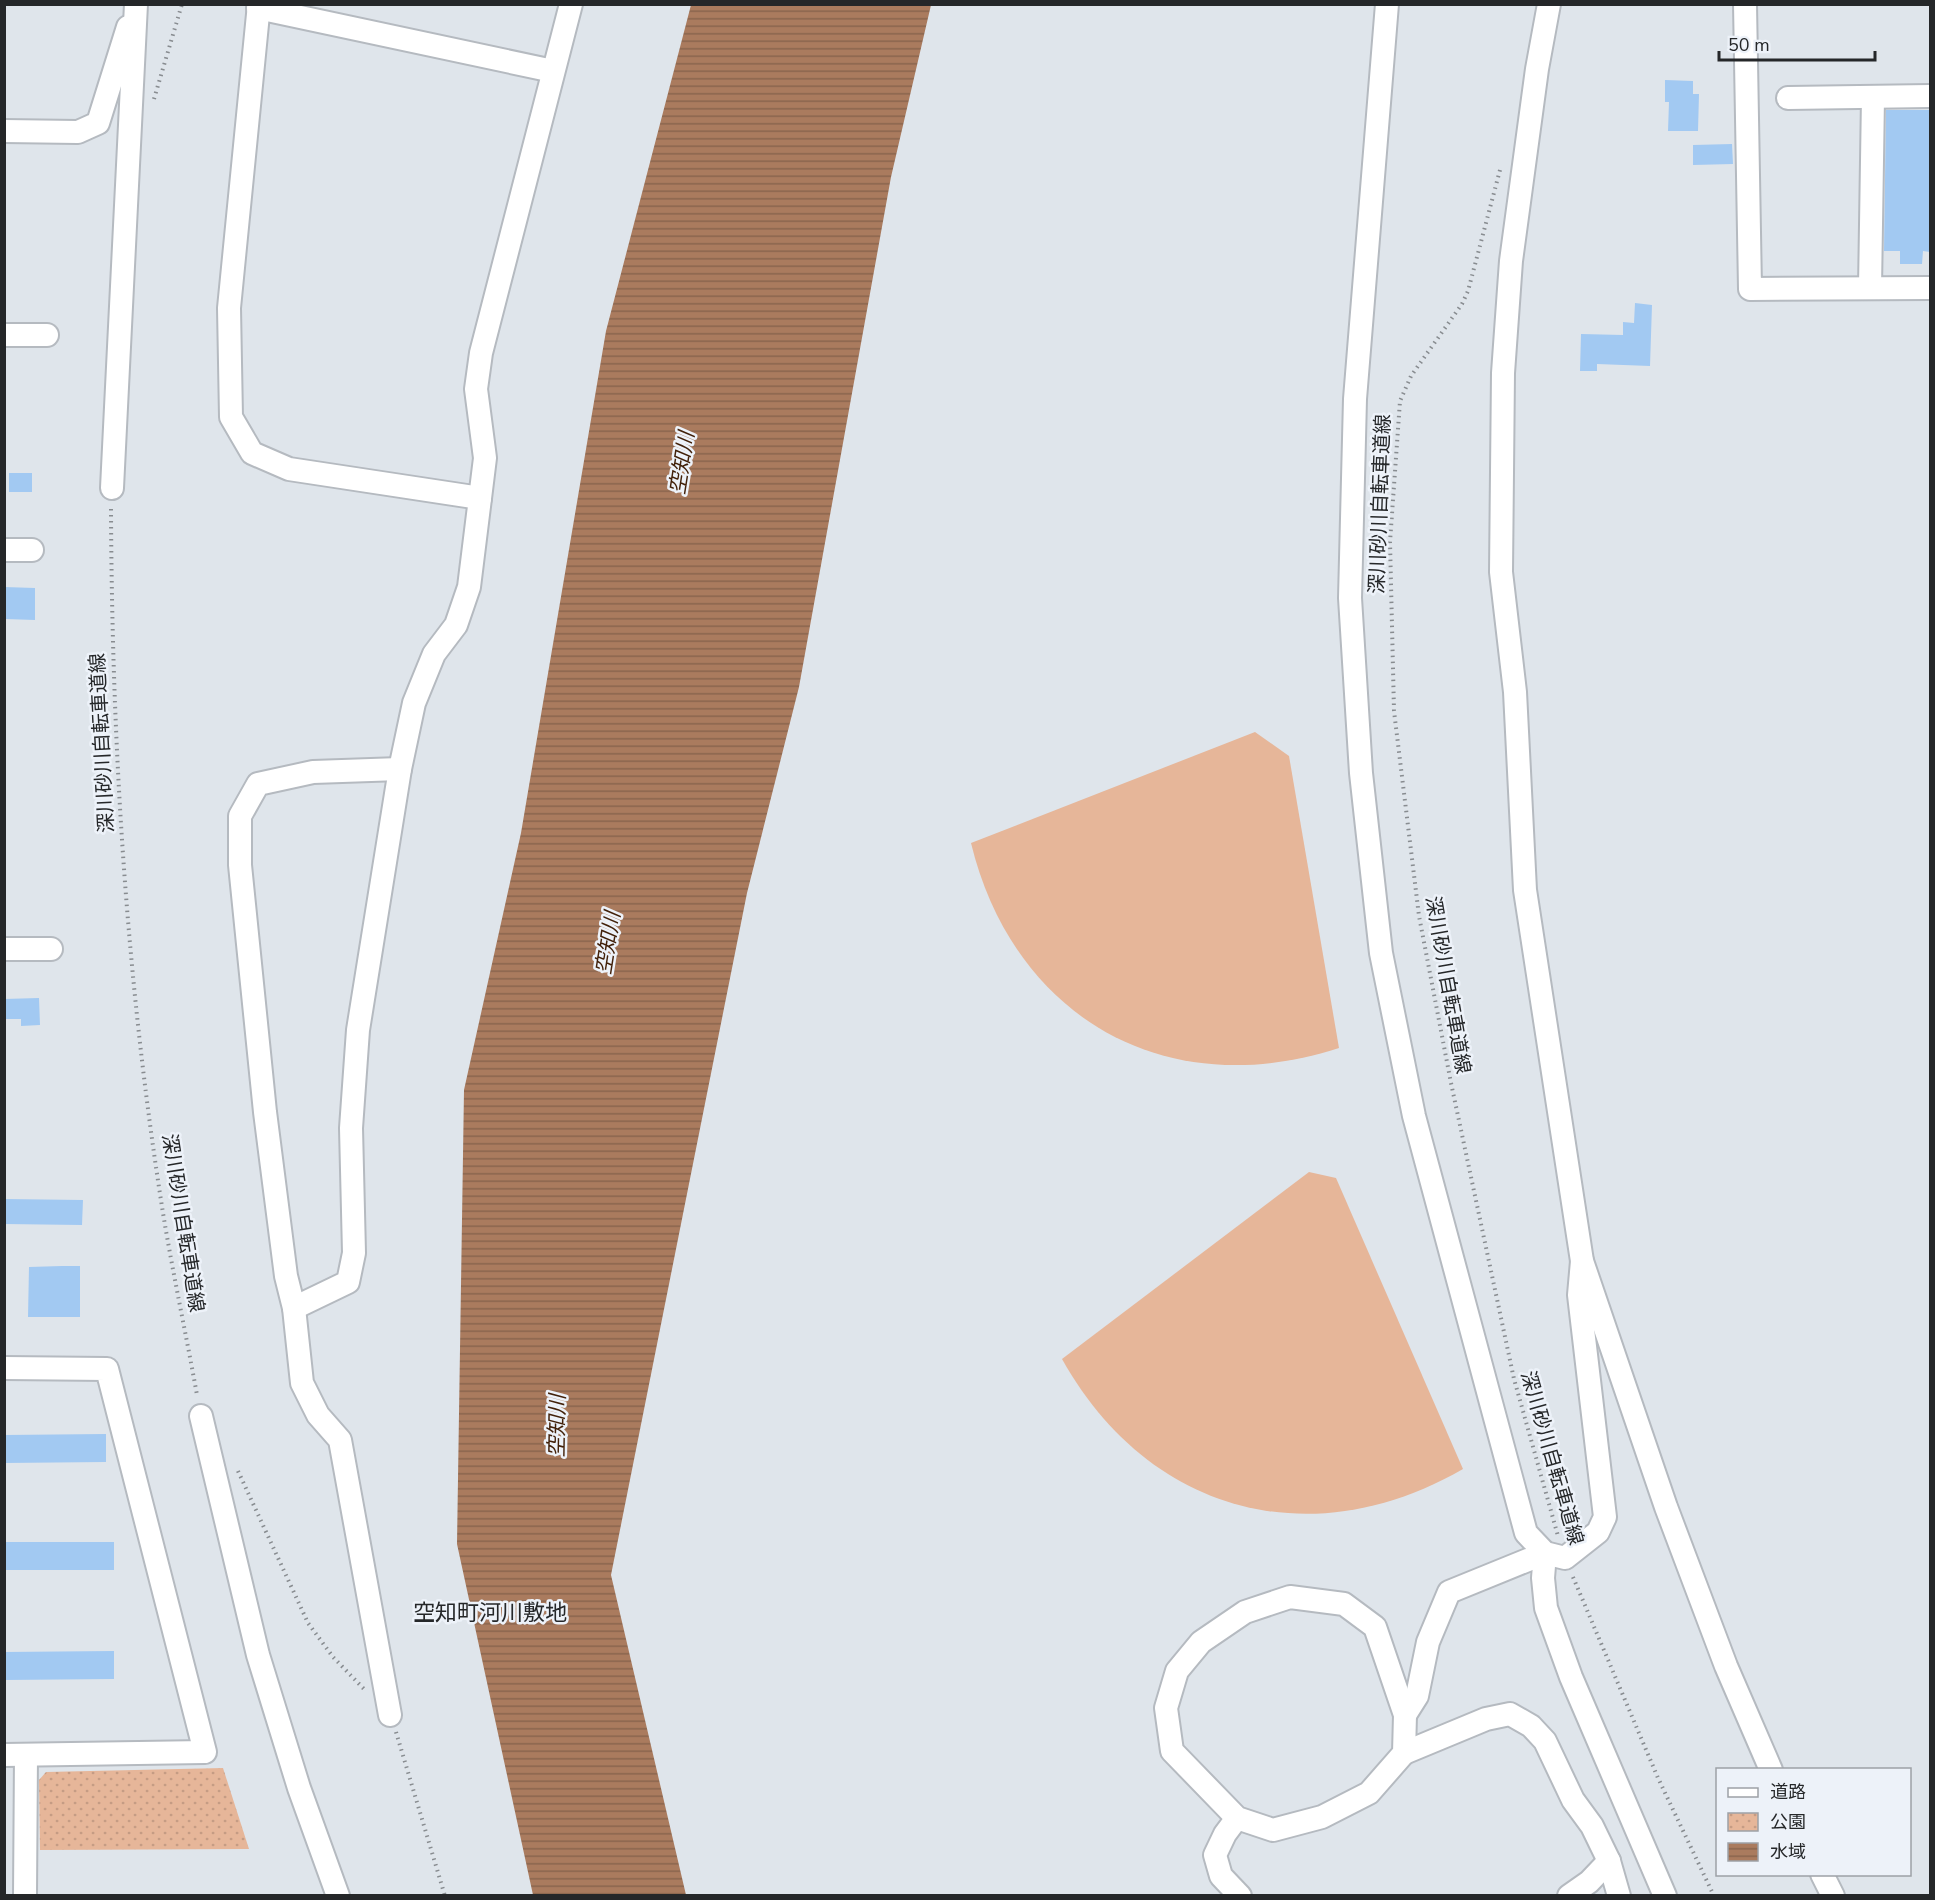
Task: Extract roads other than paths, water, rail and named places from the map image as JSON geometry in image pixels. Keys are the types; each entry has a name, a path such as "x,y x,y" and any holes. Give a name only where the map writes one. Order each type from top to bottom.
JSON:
{"street":[{"path":"294,1308 348,1282 354,1253 351,1128 357,1030 400,769 414,703 434,654 456,626 469,587 485,458 476,389 481,353 571,4"},
{"path":"1387,4 1355,399 1350,598 1360,773 1381,953 1414,1116 1526,1533 1555,1556"},
{"path":"1549,4 1537,69 1511,261 1503,373 1501,572 1515,692 1525,890 1582,1261 1666,1507 1726,1666 1770,1768"},
{"path":"1745,4 1750,288 1930,288"},
{"path":"480,498 289,469 252,453 231,417 229,308 258,6 553,71"},
{"path":"4,130 78,132 98,123 122,39 136,8"},
{"path":"112,488 136,8"},
{"path":"1788,98 1930,96"},
{"path":"1870,288 1873,97"},
{"path":"4,335 47,335"},
{"path":"4,550 32,550"},
{"path":"390,1715 340,1440 318,1414 302,1383 294,1308 286,1276 265,1112 240,865 240,816 258,784 313,772 400,769"},
{"path":"4,950 51,949"},
{"path":"1405,1715 1417,1696 1428,1642 1449,1592 1555,1556 1598,1532 1605,1517 1579,1295 1582,1261"},
{"path":"4,1368 107,1369 205,1752 15,1755 25,1896"},
{"path":"201,1416 258,1655 299,1788 338,1896"},
{"path":"1555,1556 1543,1578 1545,1608 1571,1677 1665,1896"},
{"path":"1404,1753 1405,1715 1375,1627 1344,1604 1290,1597 1245,1612 1201,1642 1177,1671 1166,1708 1172,1750 1237,1818 1273,1830 1322,1817 1369,1793 1404,1753 1486,1719 1510,1714 1531,1726 1545,1741 1574,1800 1592,1826 1610,1861 1619,1896"},
{"path":"1237,1818 1225,1834 1215,1855 1221,1876 1240,1896"},
{"path":"1569,1896 1589,1882 1610,1861"},
{"path":"1823,1876 1833,1896"}],"water":[{"name":"空知川","path":"691,5 931,5 891,177 799,687 747,893 611,1575 686,1895 533,1895 457,1544 464,1090 521,833 606,331"}],"district":[{"name":"空知町河川敷地","path":"490,1613"}]}
